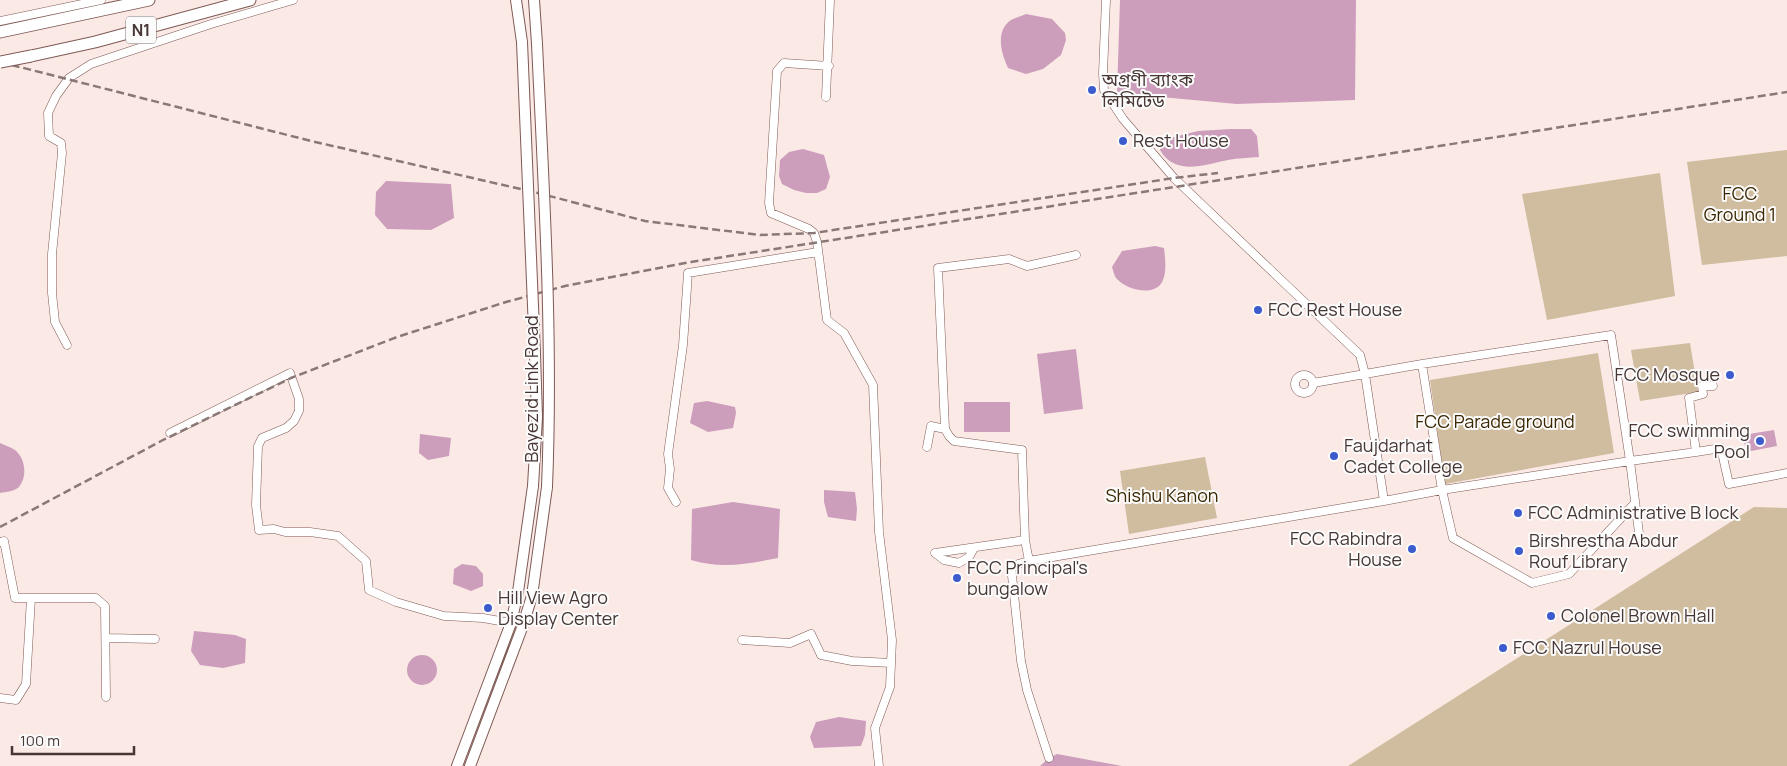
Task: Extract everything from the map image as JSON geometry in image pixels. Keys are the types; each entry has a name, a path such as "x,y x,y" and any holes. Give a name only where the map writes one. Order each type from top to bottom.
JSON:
{"highway":[{"name":"N1","path":"0,32 149,0"},
{"name":"N1","path":"0,62 95,42 250,0"}],"main road":[{"name":"Bayezid Link Road","path":"457,766 510,623 520,583 534,486 537,417 536,363 522,42 517,0"},
{"name":"Bayezid Link Road","path":"470,766 522,628 532,596 547,487 550,419 548,257 534,0"}],"street":[{"path":"0,21 101,0"},
{"path":"67,344 55,322 52,293 52,254 62,153 60,143 48,136 48,113 56,96 69,78 91,64 210,24 293,0"},
{"path":"826,96 829,66 830,0"},
{"path":"1106,0 1104,90 1123,119 1174,178 1360,355 1365,374 1384,501"},
{"path":"829,66 784,63 777,70 768,203 771,213 809,229 814,233 827,320 844,333 873,385 879,532 892,640 890,687 875,728 879,766"},
{"path":"676,502 668,488 670,469 668,454 683,345 688,273 818,252"},
{"path":"1029,560 1025,540 1022,450 954,441 945,429 938,268 1009,259 1027,266 1076,255"},
{"path":"1312,383 1611,335 1640,541"},
{"path":"1422,364 1442,490 1453,538 1532,583 1568,574 1634,504"},
{"path":"170,433 290,373 299,399 299,411 294,421 286,428 262,438 258,446 256,505 259,530 274,529 285,532 310,532 338,536 366,562 369,590 396,602 444,616 483,618 510,623"},
{"path":"1696,452 1689,398 1702,394 1702,386 1713,386"},
{"path":"927,446 928,425 945,429"},
{"path":"1049,758 1027,690 1020,651 1012,566 1029,560 1442,490 1721,448 1729,484 1787,473"},
{"path":"974,548 1025,540"},
{"path":"0,542 4,541 15,598 96,598 105,606 106,696"},
{"path":"0,698 16,700 26,684 31,598"},
{"path":"742,640 790,643 811,634 821,655 852,661 891,663"},
{"path":"106,638 155,640"}],"green space":[{"name":"FCC Ground 1","path":"1787,150 1787,256 1702,265 1687,162"},
{"path":"1660,173 1675,296 1547,320 1522,194"},
{"path":"1690,343 1698,392 1640,401 1631,350"},
{"name":"FCC Parade ground","path":"1598,353 1614,453 1445,484 1430,380"},
{"name":"Shishu Kanon","path":"1205,457 1217,518 1129,534 1120,471"},
{"path":"1754,507 1787,508 1787,766 1348,766"}],"shaded area":[{"path":"1120,0 1356,0 1355,100 1237,104 1117,93"},
{"path":"1026,14 1052,19 1065,33 1066,40 1061,55 1043,69 1026,74 1008,68 1003,56 1001,36 1006,25 1011,20"},
{"path":"1251,129 1257,136 1259,157 1232,159 1191,167 1174,163 1166,158 1160,150 1162,140 1198,131"},
{"path":"803,149 824,155 830,177 826,189 817,193 794,190 782,184 779,176 780,160 789,152"},
{"path":"386,181 451,184 454,218 431,230 387,229 375,215 376,192"},
{"path":"1155,246 1164,248 1165,272 1159,286 1148,290 1133,289 1116,278 1112,267 1122,251"},
{"path":"1076,349 1083,409 1044,414 1037,354"},
{"path":"707,401 735,407 736,413 733,428 708,432 690,423 694,403"},
{"path":"964,402 1010,402 1010,432 964,432"},
{"name":"FCC swimming Pool","path":"1774,430 1777,446 1746,452 1743,435"},
{"path":"420,434 451,438 449,456 428,460 419,453"},
{"path":"0,443 18,453 23,462 24,478 19,487 0,493"},
{"path":"824,490 855,492 856,521 828,517 824,502"},
{"path":"733,502 780,509 778,558 745,564 724,565 691,560 692,509"},
{"path":"462,564 476,566 483,574 483,586 471,591 453,584 454,569"},
{"path":"194,631 235,635 246,639 245,663 223,668 200,665 191,651"},
{"path":"422,655 433,659 437,670 433,681 422,685 411,681 407,670 411,659"},
{"path":"839,717 866,721 865,735 861,746 814,748 810,737 816,722"},
{"path":"1057,754 1122,766 1040,766"}],"railway":[{"path":"0,62 311,141 538,193 645,221 760,235 814,233 1174,178 1218,173"},
{"path":"0,527 163,440 291,378 397,337 506,302 565,286 691,262 1787,92"}],"place":[{"name":"অগ্রণী ব্যাংক লিমিটেড","path":"1092,90"},
{"name":"Rest House","path":"1123,141"},
{"name":"FCC Rest House","path":"1258,310"},
{"name":"FCC Mosque","path":"1730,375"},
{"name":"FCC swimming Pool","path":"1760,441"},
{"name":"Faujdarhat Cadet College","path":"1334,456"},
{"name":"FCC Administrative B lock","path":"1518,513"},
{"name":"FCC Rabindra House","path":"1412,549"},
{"name":"Birshrestha Abdur Rouf Library","path":"1519,551"},
{"name":"FCC Principal's bungalow","path":"957,578"},
{"name":"Hill View Agro Display Center","path":"488,608"},
{"name":"Colonel Brown Hall","path":"1551,616"},
{"name":"FCC Nazrul House","path":"1503,648"}]}
